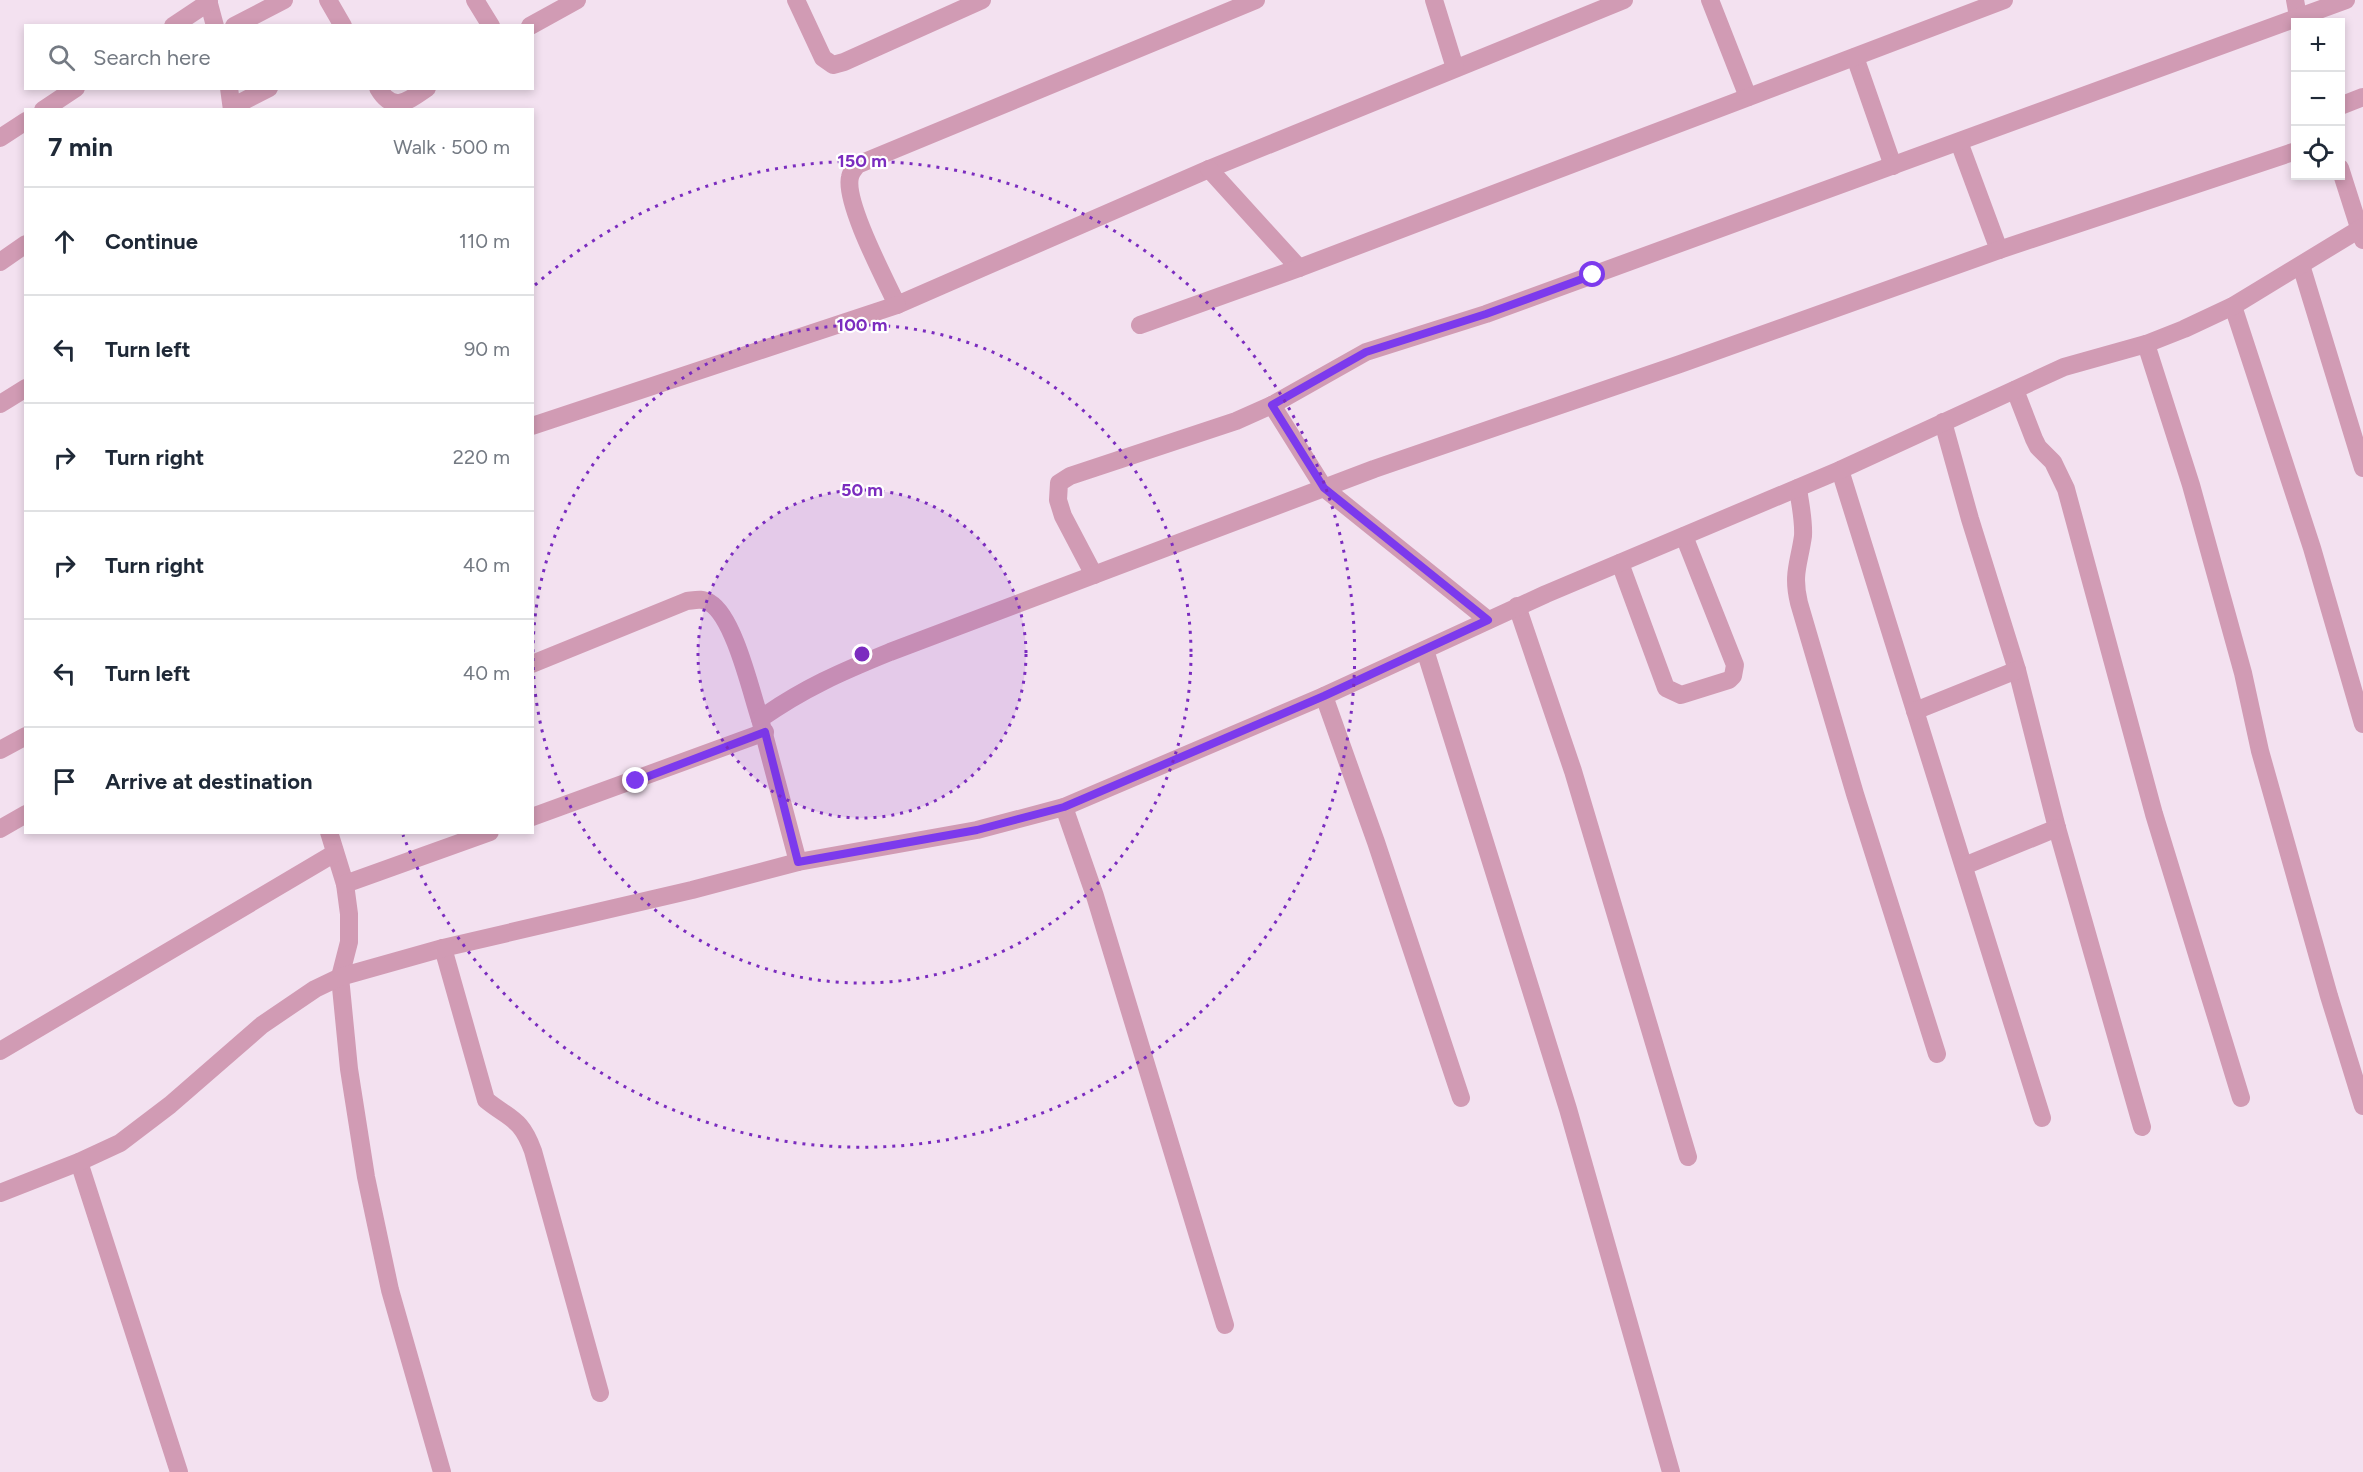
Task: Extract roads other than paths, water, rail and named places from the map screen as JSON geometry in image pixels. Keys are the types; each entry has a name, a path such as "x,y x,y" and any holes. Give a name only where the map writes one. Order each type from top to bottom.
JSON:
{"street":[{"path":"238,24 284,0"},
{"path":"328,0 342,24"},
{"path":"475,0 490,24"},
{"path":"534,24 577,0"},
{"path":"796,0 824,58 833,65 982,0"},
{"path":"897,305 856,213 849,180 850,174 857,165 1256,0"},
{"path":"1434,0 1455,69"},
{"path":"534,425 897,305 1209,169 1624,0"},
{"path":"1710,0 1748,98"},
{"path":"1140,325 1299,268 2004,0"},
{"path":"2295,0 2298,18"},
{"path":"2305,18 2346,0"},
{"path":"176,24 208,1 215,24"},
{"path":"1094,575 1063,516 1058,500 1059,483 1070,476 1236,421 1272,405 1366,352 1486,314 2291,23"},
{"path":"1855,57 1893,166"},
{"path":"47,108 73,90"},
{"path":"229,90 232,108 265,90"},
{"path":"379,90 386,100 397,104 407,102 425,90"},
{"path":"2345,104 2363,97"},
{"path":"0,138 24,122"},
{"path":"1959,142 1999,250"},
{"path":"534,816 762,725 793,696 822,680 1324,488 1999,250 2291,152"},
{"path":"1209,169 1299,268"},
{"path":"0,1193 120,1143 170,1105 262,1025 315,989 340,977 443,948 692,890 798,862 977,830 1064,807 1324,696 1517,606 1840,470 2064,367 2146,344 2233,306 2361,232 2344,180"},
{"path":"0,262 24,245"},
{"path":"2301,265 2363,468"},
{"path":"2233,306 2312,548 2363,724"},
{"path":"2146,344 2191,485 2243,673 2260,751 2329,996 2363,1106"},
{"path":"0,404 24,389"},
{"path":"2015,390 2038,447 2053,462 2066,489 2151,803 2241,1098"},
{"path":"1272,405 1324,488 1488,620"},
{"path":"1943,422 2017,670 2057,828 2142,1127"},
{"path":"1840,470 2042,1118"},
{"path":"1798,488 1803,524 1803,536 1795,571 1799,603 1855,794 1937,1054"},
{"path":"1620,563 1666,688 1681,695 1730,680 1735,665 1684,536"},
{"path":"534,663 687,602 700,599 711,603 721,613 733,635 762,725 798,862"},
{"path":"1517,606 1573,771 1688,1156"},
{"path":"1425,650 1568,1109 1671,1472"},
{"path":"1915,711 2017,670"},
{"path":"1324,696 1376,842 1461,1098"},
{"path":"0,750 24,737"},
{"path":"1064,807 1095,896 1225,1325"},
{"path":"0,829 24,815"},
{"path":"1964,866 2057,828"},
{"path":"330,834 345,884 349,914 349,942 340,977 350,1069 366,1177 390,1290 442,1472"},
{"path":"345,884 484,834"},
{"path":"0,1051 335,854"},
{"path":"443,948 486,1100 510,1114 519,1123 527,1134 533,1151 600,1393"},
{"path":"79,1162 179,1472"}]}
